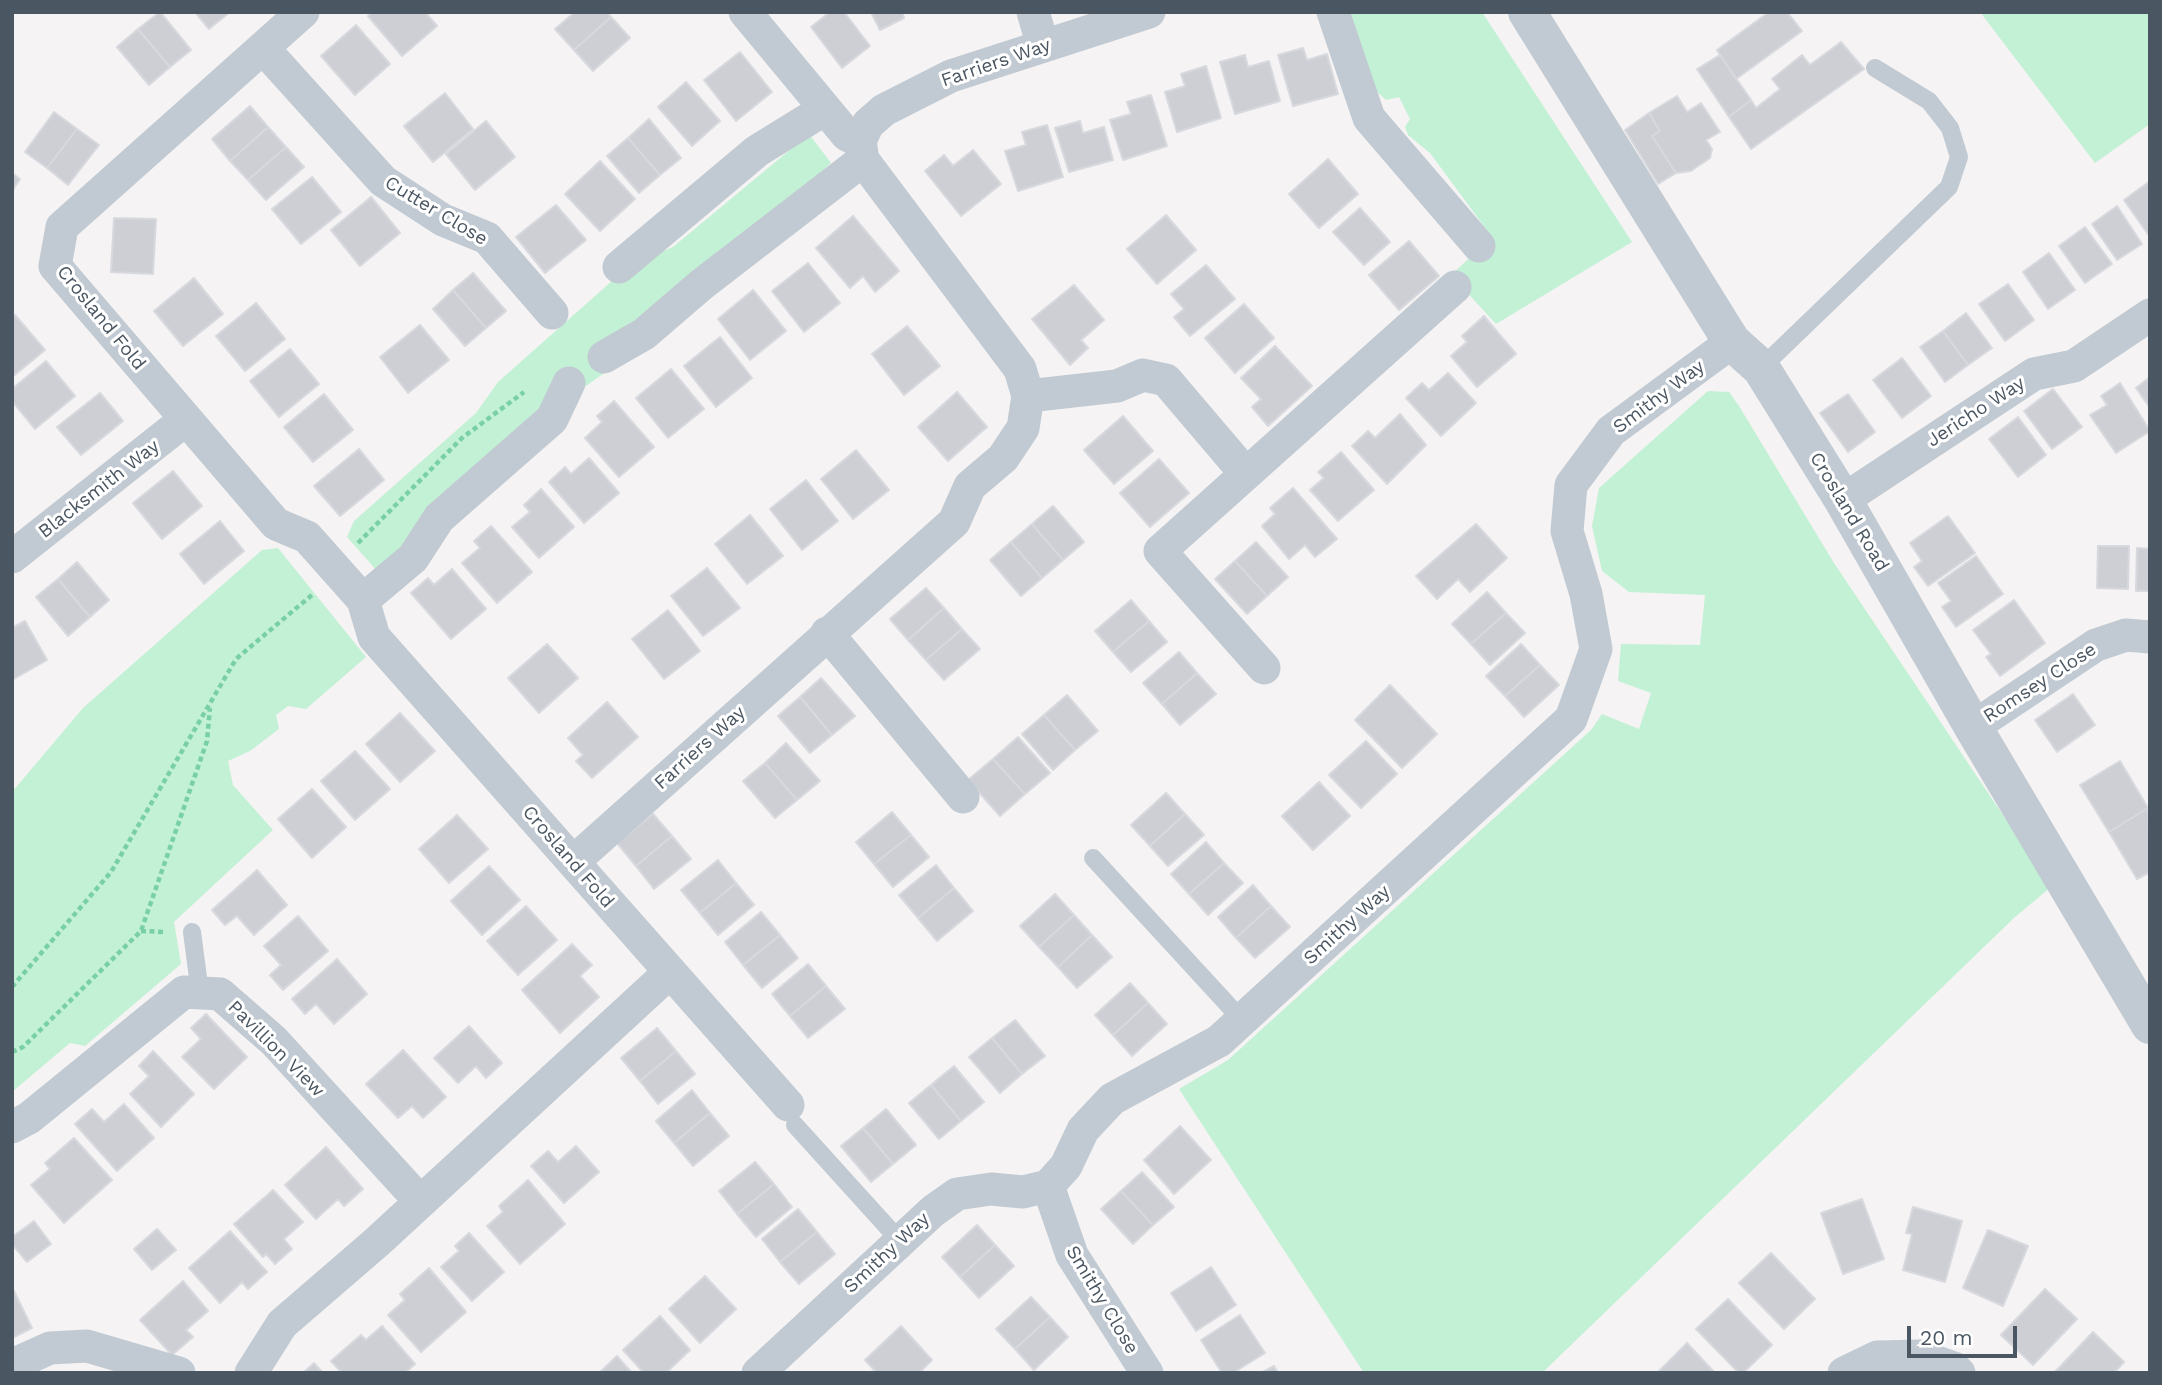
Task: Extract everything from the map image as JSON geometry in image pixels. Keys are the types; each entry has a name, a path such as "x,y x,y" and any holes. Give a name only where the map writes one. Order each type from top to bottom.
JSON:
{"street":[{"name":"Crosland Fold","path":"303,12 62,227 55,266 275,524 307,537 363,600 374,638 670,972 791,1115"},
{"path":"745,12 862,150 1020,369 1028,396 1117,386 1143,375 1166,380 1246,474"},
{"path":"1033,12 1043,47"},
{"name":"Farriers Way","path":"604,357 644,334 862,150 868,124 895,105 951,76 1149,12"},
{"path":"1333,12 1369,118 1479,246"},
{"name":"Crosland Road","path":"1527,12 1732,342 1761,368 1843,500 1973,727 2150,1026"},
{"name":"Cutter Close","path":"263,48 383,181 443,220 487,238 552,313"},
{"path":"619,267 757,151 825,109"},
{"path":"1264,668 1160,551 1455,287"},
{"name":"Jericho Way","path":"1843,500 2034,374 2074,366 2150,315"},
{"name":"Smithy Way","path":"758,1373 933,1211 957,1194 990,1189 1023,1192 1048,1186 1066,1167 1083,1130 1112,1098 1219,1041 1572,719 1596,649 1586,594 1567,531 1571,485 1611,431 1732,342"},
{"path":"363,600 412,558 439,518 552,419 569,383"},
{"name":"Farriers Way","path":"573,862 954,522 970,486 1003,458 1023,428 1028,396"},
{"name":"Blacksmith Way","path":"12,557 185,420"},
{"path":"827,634 963,797"},
{"name":"Romsey Close","path":"1973,727 2096,645 2126,635 2150,637"},
{"path":"251,1373 282,1324 377,1242 419,1200 670,972"},
{"path":"12,1127 29,1118 184,992 200,993"},
{"name":"Pavillion View","path":"200,993 220,994 274,1041 419,1200"},
{"name":"Smithy Close","path":"1048,1186 1072,1255 1147,1373"},
{"path":"12,1364 50,1348 87,1346 179,1373"},
{"path":"1844,1373 1877,1357 1920,1356 1954,1368 1959,1373"}],"lane":[{"path":"1761,368 1949,187 1959,157 1950,128 1929,102 1875,68"},
{"path":"1093,858 1242,1020"},
{"path":"192,932 200,993"},
{"path":"791,1115 900,1241"}],"path":[{"path":"12,987 111,872 210,708 236,659 338,573 363,535 452,448 528,389"},
{"path":"12,1052 23,1047 141,931 207,741 210,708"}],"green space":[{"path":"1347,12 1482,12 1632,242 1496,324 1451,275 1492,237 1430,153 1408,135 1405,127 1410,119 1399,97 1386,100 1376,91"},
{"path":"1980,12 2150,12 2150,124 2095,163"},
{"path":"809,134 831,163 610,369 586,386 560,375 535,416 378,572 347,537 354,521 476,413 498,382 630,265 673,247"},
{"path":"1708,391 1729,392 1739,406 1834,563 2051,887 2015,917 1542,1373 1364,1373 1179,1089 1228,1060 1591,730 1602,714 1639,729 1651,693 1618,681 1621,644 1700,645 1705,595 1629,592 1602,571 1592,526 1599,488"},
{"path":"278,548 366,657 306,709 288,706 276,715 279,729 250,751 228,761 233,785 273,830 174,922 181,964 85,1046 70,1043 12,1092 12,792 83,708 262,550"}],"building":[{"path":"160,12 191,50 170,67 138,29"},
{"path":"195,12 230,12 209,29"},
{"path":"373,12 425,12 437,26 402,56 368,16"},
{"path":"575,12 607,12 611,17 574,50 555,29"},
{"path":"830,12 844,12 870,46 842,68 811,27"},
{"path":"871,12 902,12 904,18 880,30"},
{"path":"1769,12 1787,12 1802,31 1736,79 1717,50"},
{"path":"611,17 630,38 593,71 574,50"},
{"path":"356,25 390,64 355,95 321,56"},
{"path":"138,29 170,67 149,85 117,47"},
{"path":"1841,42 1864,69 1751,149 1729,117 1751,100 1756,108 1780,89 1772,79 1802,55 1810,65"},
{"path":"1303,48 1307,60 1327,54 1338,94 1293,106 1278,55"},
{"path":"740,52 772,92 736,121 704,80"},
{"path":"1245,55 1248,67 1269,61 1280,101 1235,114 1220,62"},
{"path":"1720,55 1751,100 1729,117 1697,69"},
{"path":"1206,66 1221,118 1177,132 1165,92 1185,86 1181,74"},
{"path":"686,82 720,121 692,146 658,107"},
{"path":"445,93 473,129 433,162 404,126"},
{"path":"1151,95 1167,146 1123,160 1110,120 1131,114 1127,102"},
{"path":"1677,96 1687,112 1701,103 1720,132 1706,140 1712,149 1710,158 1691,171 1676,173 1652,136 1660,131 1649,113"},
{"path":"250,106 268,127 230,161 212,139"},
{"path":"54,112 77,129 47,168 25,152"},
{"path":"1649,113 1660,131 1652,136 1676,173 1658,184 1625,130"},
{"path":"649,119 681,158 660,175 628,138"},
{"path":"486,121 515,157 475,190 446,154"},
{"path":"1080,121 1083,133 1104,127 1113,160 1069,172 1055,128"},
{"path":"1047,125 1063,177 1018,191 1005,151 1026,145 1022,132"},
{"path":"268,127 286,147 248,180 230,161"},
{"path":"77,129 99,145 68,185 47,168"},
{"path":"628,138 660,175 639,193 607,156"},
{"path":"286,147 304,167 266,200 248,180"},
{"path":"973,150 1001,184 961,216 925,171 944,155 953,166"},
{"path":"1328,159 1358,194 1319,228 1289,194"},
{"path":"600,161 635,199 600,231 565,194"},
{"path":"12,173 20,179 12,191"},
{"path":"312,177 341,212 301,244 272,209"},
{"path":"2150,181 2150,237 2124,200"},
{"path":"371,197 400,233 360,266 331,230"},
{"path":"556,205 586,240 545,273 516,237"},
{"path":"2117,206 2142,244 2117,260 2092,224"},
{"path":"1360,208 1390,242 1364,265 1333,232"},
{"path":"1166,215 1196,250 1157,284 1127,249"},
{"path":"853,216 899,271 875,292 863,276 850,288 816,248"},
{"path":"114,218 156,219 153,274 111,272"},
{"path":"2085,227 2112,264 2085,283 2059,246"},
{"path":"1409,241 1439,276 1399,310 1369,275"},
{"path":"2049,253 2075,290 2048,309 2023,272"},
{"path":"808,263 840,303 804,332 772,291"},
{"path":"1206,265 1235,299 1190,336 1174,317 1184,309 1171,294"},
{"path":"473,273 506,311 486,328 453,290"},
{"path":"194,278 223,314 183,346 154,311"},
{"path":"2008,284 2034,320 2005,341 1979,304"},
{"path":"1074,285 1104,320 1081,340 1088,348 1070,365 1032,319"},
{"path":"453,290 486,328 465,346 433,309"},
{"path":"753,290 786,331 750,360 718,319"},
{"path":"256,303 285,339 245,371 216,336"},
{"path":"1244,304 1274,338 1235,373 1205,338"},
{"path":"1966,313 1992,348 1968,365 1943,331"},
{"path":"15,315 45,350 12,377 12,317"},
{"path":"1484,316 1516,354 1477,387 1451,356 1467,342 1462,336"},
{"path":"420,325 449,360 408,393 380,357"},
{"path":"907,326 940,366 904,395 872,354"},
{"path":"1943,331 1968,365 1945,382 1920,347"},
{"path":"720,337 752,378 716,407 684,366"},
{"path":"1275,346 1312,386 1268,426 1252,407 1261,399 1241,378"},
{"path":"290,349 319,384 279,417 250,381"},
{"path":"1902,358 1931,396 1902,418 1873,380"},
{"path":"46,361 75,396 35,429 12,401 12,389"},
{"path":"671,369 704,409 668,438 636,398"},
{"path":"1448,373 1476,403 1441,436 1406,398 1422,383 1429,390"},
{"path":"2150,377 2150,408 2136,388"},
{"path":"2120,383 2150,431 2116,453 2090,415 2107,405 2101,396"},
{"path":"2053,389 2082,427 2052,449 2024,411"},
{"path":"957,392 987,427 948,461 918,427"},
{"path":"100,393 123,421 81,455 57,427"},
{"path":"324,394 353,430 313,462 284,427"},
{"path":"1848,394 1875,432 1848,452 1820,413"},
{"path":"614,401 654,447 619,477 585,438 602,422 597,416"},
{"path":"1400,414 1426,445 1387,484 1352,446 1368,431 1375,438"},
{"path":"1123,416 1153,451 1114,484 1084,450"},
{"path":"2018,417 2046,455 2018,477 1989,439"},
{"path":"359,449 384,480 340,516 314,486"},
{"path":"856,450 889,490 853,519 821,479"},
{"path":"1341,452 1374,490 1338,521 1310,490 1324,478 1318,472"},
{"path":"589,458 619,493 584,523 549,482 565,467 571,474"},
{"path":"1159,459 1189,493 1150,527 1120,493"},
{"path":"173,471 202,506 162,539 133,503"},
{"path":"806,480 838,521 802,550 770,509"},
{"path":"1293,488 1337,539 1315,557 1305,545 1289,559 1262,526 1275,514 1270,508"},
{"path":"541,489 574,527 539,558 512,527 530,512 524,505"},
{"path":"1053,506 1084,542 1063,560 1032,524"},
{"path":"750,515 783,556 747,584 715,544"},
{"path":"1948,516 1975,553 1928,586 1914,567 1922,561 1910,543"},
{"path":"220,521 244,551 204,584 180,554"},
{"path":"1032,524 1063,560 1042,578 1011,542"},
{"path":"1476,524 1507,558 1470,592 1458,579 1437,599 1416,576"},
{"path":"491,526 532,572 497,603 462,563 480,548 474,541"},
{"path":"1011,542 1042,578 1021,596 990,560"},
{"path":"1256,542 1288,577 1267,596 1235,561"},
{"path":"2098,546 2129,546 2128,589 2097,588"},
{"path":"2137,548 2150,549 2150,591 2136,591"},
{"path":"1976,556 2003,594 1956,627 1942,607 1951,601 1938,583"},
{"path":"1235,561 1267,596 1247,614 1215,579"},
{"path":"77,562 109,600 90,617 58,579"},
{"path":"707,568 740,608 703,636 671,596"},
{"path":"452,569 486,609 451,639 411,593 428,578 434,585"},
{"path":"58,579 90,617 68,636 36,597"},
{"path":"926,588 944,608 908,640 890,619"},
{"path":"1487,592 1506,613 1471,644 1452,624"},
{"path":"1131,600 1149,621 1113,652 1095,631"},
{"path":"2014,600 2045,643 2000,676 1986,657 1991,654 1973,630"},
{"path":"944,608 962,629 926,660 908,640"},
{"path":"668,610 700,651 664,679 632,639"},
{"path":"1506,613 1525,633 1490,665 1471,644"},
{"path":"25,621 47,660 12,680 12,628"},
{"path":"1149,621 1167,642 1131,672 1113,652"},
{"path":"962,629 980,649 944,680 926,660"},
{"path":"547,644 578,678 539,713 508,678"},
{"path":"1521,644 1540,665 1505,696 1486,676"},
{"path":"1179,652 1197,673 1162,704 1143,683"},
{"path":"1540,665 1559,685 1524,717 1505,696"},
{"path":"1197,673 1216,694 1180,725 1162,704"},
{"path":"821,678 855,716 832,735 800,697"},
{"path":"1390,685 1437,734 1402,768 1355,720"},
{"path":"2073,694 2095,725 2057,752 2035,720"},
{"path":"1067,695 1098,731 1075,750 1044,715"},
{"path":"800,697 832,735 810,753 778,716"},
{"path":"607,702 638,737 592,778 576,761 583,755 568,738"},
{"path":"400,713 435,751 400,782 366,744"},
{"path":"1044,715 1075,750 1053,770 1022,734"},
{"path":"1018,737 1050,773 1025,794 993,759"},
{"path":"1366,741 1397,774 1361,808 1329,775"},
{"path":"786,743 820,781 797,800 765,763"},
{"path":"355,751 390,789 355,820 321,781"},
{"path":"993,759 1025,794 1000,816 968,780"},
{"path":"2120,761 2148,808 2109,832 2080,785"},
{"path":"765,763 797,800 775,818 743,781"},
{"path":"1319,782 1350,816 1313,850 1282,816"},
{"path":"312,789 346,827 312,858 278,819"},
{"path":"1166,793 1185,814 1150,846 1131,825"},
{"path":"2148,808 2150,872 2137,879 2109,832"},
{"path":"892,812 911,835 874,864 856,842"},
{"path":"653,814 672,836 636,866 617,843"},
{"path":"1185,814 1204,835 1168,866 1150,846"},
{"path":"457,815 488,849 449,883 419,849"},
{"path":"911,835 929,857 893,887 874,864"},
{"path":"672,836 691,859 654,889 636,866"},
{"path":"1206,842 1224,863 1189,894 1171,874"},
{"path":"718,860 736,883 700,913 681,890"},
{"path":"1224,863 1243,883 1208,915 1189,894"},
{"path":"936,865 954,888 918,918 899,895"},
{"path":"489,866 520,900 482,935 451,901"},
{"path":"257,870 287,905 254,935 237,916 225,925 212,910"},
{"path":"736,883 754,905 718,935 700,913"},
{"path":"1253,885 1271,906 1236,938 1218,917"},
{"path":"954,888 973,911 937,941 918,918"},
{"path":"1055,894 1074,915 1039,947 1020,926"},
{"path":"526,906 557,940 518,975 487,941"},
{"path":"1271,906 1290,927 1255,958 1236,938"},
{"path":"761,912 780,935 743,965 725,942"},
{"path":"1074,915 1092,935 1058,967 1039,947"},
{"path":"298,916 328,951 283,990 270,975 281,965 264,946"},
{"path":"780,935 798,958 762,988 743,965"},
{"path":"1092,935 1112,957 1077,988 1058,967"},
{"path":"572,944 592,965 580,976 599,997 560,1033 522,990"},
{"path":"337,959 367,994 334,1024 316,1004 305,1014 292,999"},
{"path":"808,964 826,986 790,1016 772,994"},
{"path":"1130,983 1148,1003 1113,1035 1095,1015"},
{"path":"826,986 845,1009 808,1038 790,1016"},
{"path":"1148,1003 1167,1024 1132,1056 1113,1035"},
{"path":"206,1014 247,1057 214,1089 182,1057 201,1039 191,1028"},
{"path":"1015,1020 1045,1056 1022,1074 992,1038"},
{"path":"469,1026 502,1063 486,1078 476,1066 458,1083 434,1058"},
{"path":"657,1028 676,1051 640,1081 621,1058"},
{"path":"992,1038 1022,1074 1000,1093 969,1057"},
{"path":"403,1050 446,1097 423,1118 412,1106 398,1118 366,1084"},
{"path":"153,1051 194,1094 161,1127 130,1094 149,1076 139,1066"},
{"path":"676,1051 695,1074 658,1104 640,1081"},
{"path":"954,1066 984,1102 961,1121 931,1085"},
{"path":"931,1085 961,1121 939,1139 909,1103"},
{"path":"692,1090 710,1113 674,1143 656,1121"},
{"path":"124,1104 154,1138 117,1171 75,1124 92,1109 104,1122"},
{"path":"886,1109 916,1145 893,1164 863,1128"},
{"path":"710,1113 729,1136 693,1166 674,1143"},
{"path":"1180,1126 1211,1160 1174,1194 1144,1160"},
{"path":"863,1128 893,1164 871,1182 841,1146"},
{"path":"74,1138 112,1180 64,1223 31,1185 50,1169 45,1163"},
{"path":"576,1146 599,1172 564,1203 531,1166 548,1151 558,1162"},
{"path":"326,1147 363,1189 344,1206 338,1199 316,1219 285,1185"},
{"path":"755,1162 774,1184 737,1214 719,1191"},
{"path":"1142,1172 1174,1207 1153,1225 1121,1191"},
{"path":"528,1180 565,1224 520,1264 487,1226 503,1212 499,1206"},
{"path":"774,1184 792,1207 756,1237 737,1214"},
{"path":"273,1190 303,1222 284,1239 292,1249 275,1264 266,1254 263,1257 234,1224"},
{"path":"1121,1191 1153,1225 1133,1244 1101,1209"},
{"path":"1862,1199 1884,1259 1843,1274 1821,1213"},
{"path":"1913,1207 1962,1221 1945,1282 1903,1270 1912,1234 1906,1233"},
{"path":"798,1209 817,1232 780,1262 762,1239"},
{"path":"34,1221 51,1244 27,1262 12,1244 12,1237"},
{"path":"977,1225 995,1245 960,1277 942,1257"},
{"path":"157,1229 176,1250 152,1270 134,1249"},
{"path":"1988,1230 2028,1246 2003,1306 1963,1288"},
{"path":"230,1231 267,1272 248,1289 242,1282 220,1303 189,1268"},
{"path":"817,1232 835,1254 799,1284 780,1262"},
{"path":"469,1233 504,1272 472,1301 441,1267 459,1251 455,1246"},
{"path":"995,1245 1014,1266 979,1298 960,1277"},
{"path":"1771,1253 1815,1299 1784,1329 1739,1283"},
{"path":"1211,1267 1236,1305 1196,1331 1171,1293"},
{"path":"429,1268 466,1312 421,1352 388,1315 405,1300 400,1294"},
{"path":"705,1276 736,1309 700,1343 669,1309"},
{"path":"183,1281 208,1311 186,1330 193,1337 172,1355 140,1320"},
{"path":"12,1287 32,1328 12,1338"},
{"path":"2045,1289 2077,1319 2033,1365 2001,1335"},
{"path":"1031,1297 1050,1317 1015,1349 996,1329"},
{"path":"1728,1299 1772,1345 1743,1373 1739,1373 1696,1329"},
{"path":"1240,1315 1265,1353 1233,1373 1222,1373 1201,1340"},
{"path":"660,1316 690,1350 666,1373 644,1373 623,1350"},
{"path":"1050,1317 1068,1337 1034,1370 1015,1349"},
{"path":"382,1326 415,1364 405,1373 342,1373 331,1361 361,1335 366,1340"},
{"path":"901,1326 932,1360 919,1373 877,1373 865,1360"},
{"path":"2093,1332 2124,1362 2114,1373 2054,1373"},
{"path":"1687,1343 1715,1373 1657,1373"},
{"path":"617,1356 632,1373 599,1373"},
{"path":"314,1363 323,1373 303,1373"},
{"path":"1274,1366 1278,1373 1261,1373"}]}
